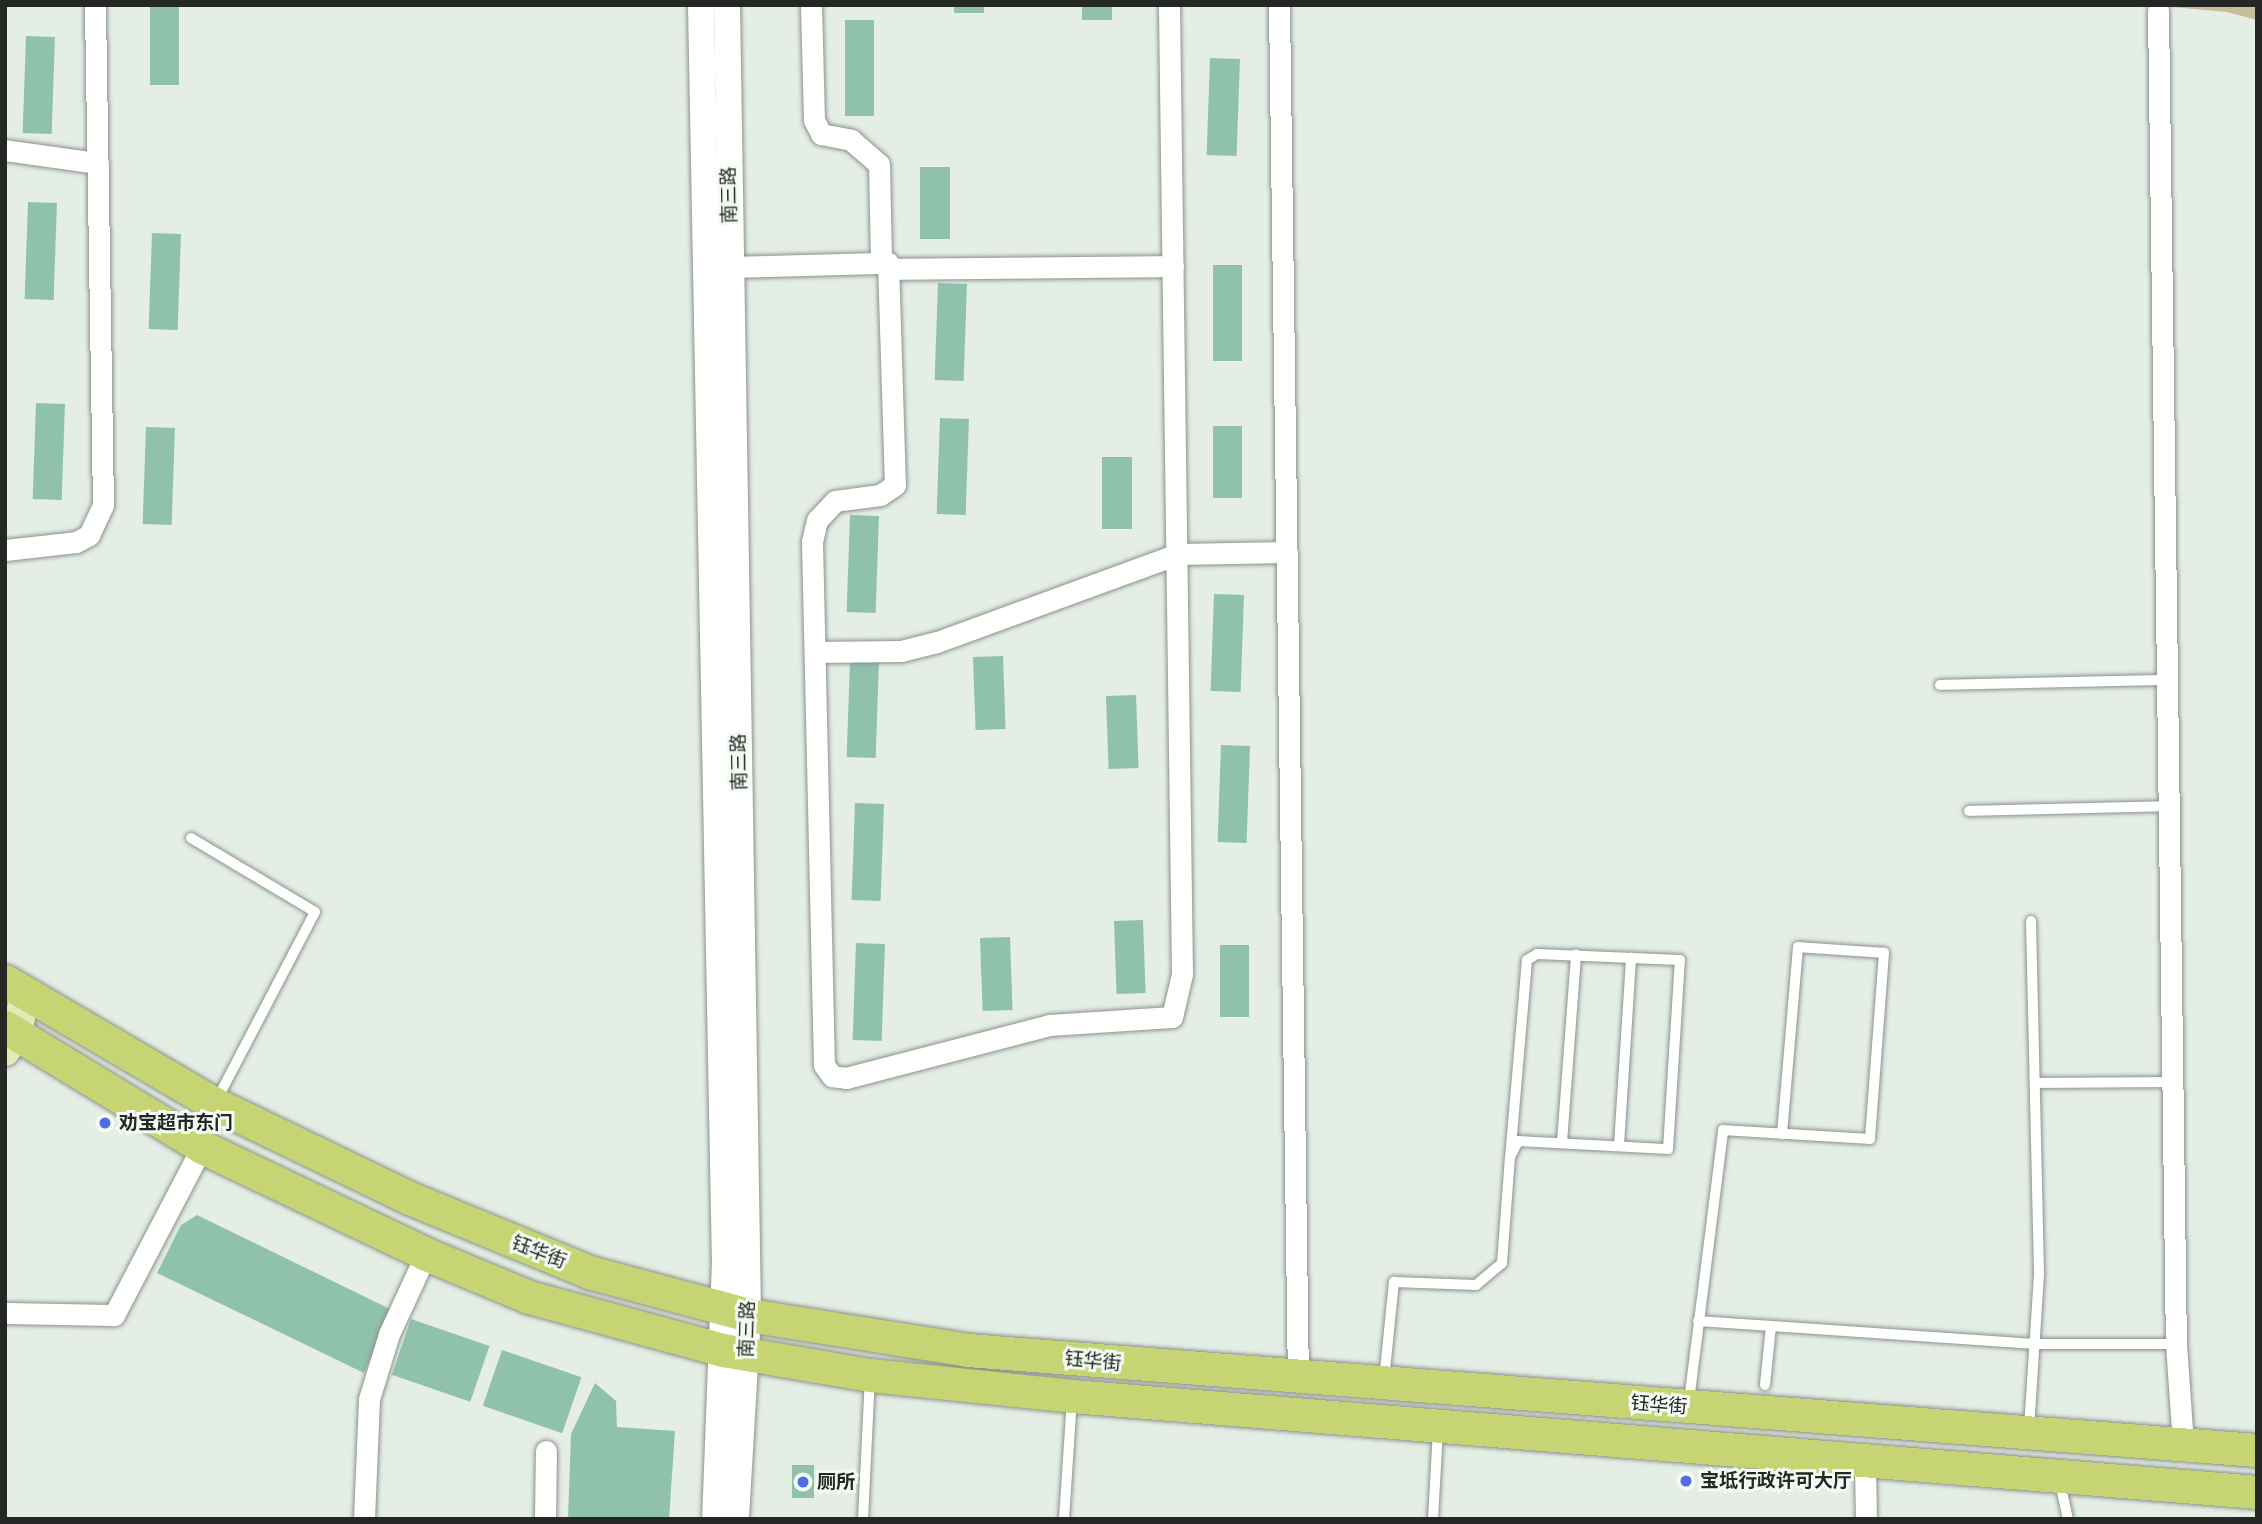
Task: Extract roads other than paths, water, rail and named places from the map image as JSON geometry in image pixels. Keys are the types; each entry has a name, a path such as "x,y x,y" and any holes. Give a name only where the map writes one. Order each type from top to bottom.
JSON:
{"main road":[{"name":"钰华街","path":"15,987 215,1104 487,1232 589,1272 736,1312 968,1350 1298,1378 2257,1450"},
{"path":"9,1037 15,987"},
{"name":"钰华街","path":"9,1037 202,1146 426,1254 529,1297 735,1352 870,1375 1438,1430 2257,1492"}],"street":[{"path":"5,550 76,542 99,522 95,5"},
{"name":"南三路","path":"701,5 736,1312"},
{"name":"南三路","path":"727,5 736,1519"},
{"path":"811,5 814,120 821,134 851,140 879,164 895,485 880,495 835,501 817,520 816,652 824,1065 832,1076 1049,1025 1160,1022 1172,1017 1182,974 1169,5"},
{"path":"1279,5 1298,1378"},
{"path":"2158,10 2176,1344 2183,1443"},
{"path":"5,150 98,163"},
{"path":"730,267 1173,266"},
{"path":"816,652 901,651 937,642 1177,554 1287,551"},
{"path":"5,1313 114,1315 202,1146"},
{"path":"364,1519 369,1399 389,1334 426,1254"},
{"name":"南三路","path":"715,1519 735,1352"},
{"path":"545,1519 546,1451"},
{"path":"1865,1463 1866,1519"}],"lane":[{"path":"1940,685 2167,680"},
{"path":"1969,811 2169,806"},
{"path":"191,838 315,912 215,1104"},
{"path":"2029,1432 2035,1345 2035,1083 2031,921"},
{"path":"1688,1407 1723,1130 1782,1134 1870,1139 1884,953 1798,947 1782,1134"},
{"path":"1383,1383 1395,1282 1476,1285 1502,1263 1521,975 1537,954 1679,960 1673,1140 1668,1149 1518,1141 1510,1157"},
{"path":"1562,1142 1576,955"},
{"path":"1619,1145 1631,957"},
{"path":"2035,1083 2172,1082"},
{"path":"1698,1321 2035,1345 2176,1344"},
{"path":"1765,1385 1771,1326"},
{"path":"863,1519 870,1375"},
{"path":"1064,1519 1072,1396"},
{"path":"1433,1519 1438,1430"},
{"path":"2059,1476 2068,1519"}],"place":[{"name":"劝宝超市东门","path":"105,1123"},
{"name":"宝坻行政许可大厅","path":"1686,1481"},
{"name":"厕所","path":"803,1482"}]}
